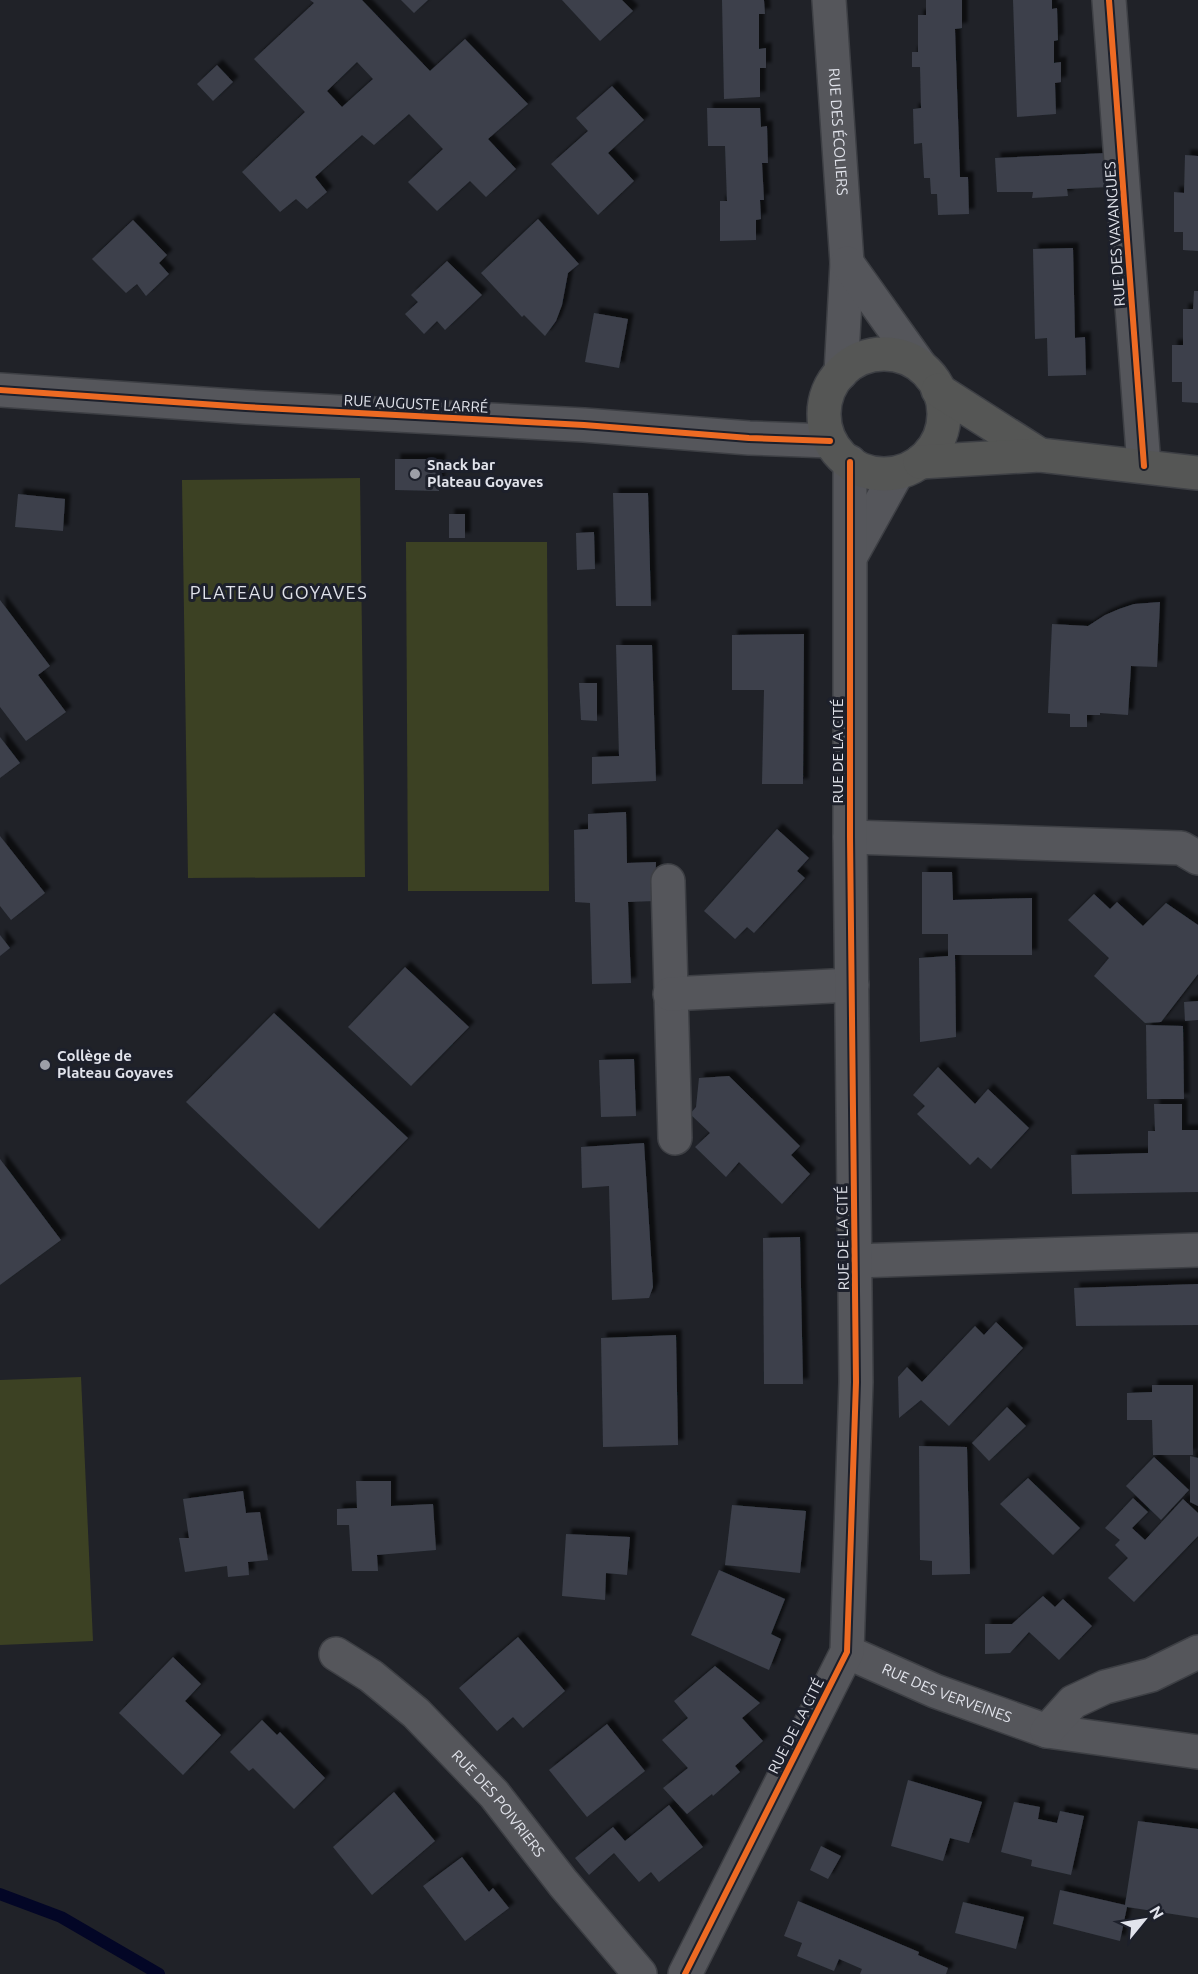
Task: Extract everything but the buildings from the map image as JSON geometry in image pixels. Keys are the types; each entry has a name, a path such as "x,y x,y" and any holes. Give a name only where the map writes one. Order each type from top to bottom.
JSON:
{"street":[{"name":"RUE DES ÉCOLIERS","path":"829,0 847,263 841,373"},
{"name":"RUE DES VAVANGUES","path":"1110,0 1144,466"},
{"path":"847,263 919,364 936,381 945,418 940,438 929,455 908,468"},
{"path":"919,364 897,354 873,354 853,362 835,378 826,398 825,420 840,451 866,471 878,474 908,468 1040,455 1198,473"},
{"name":"RUE AUGUSTE LARRÉ","path":"0,390 584,425 749,438 840,451"},
{"path":"938,390 1040,455"},
{"name":"RUE DE LA CITÉ","path":"685,1974 847,1652 856,1382 850,837 851,556 840,451"},
{"name":"RUE DE LA CITÉ","path":"851,556 908,468"},
{"path":"850,837 1180,848 1198,858"},
{"path":"668,881 675,1138"},
{"path":"670,994 852,986"},
{"name":"RUE DE LA CITÉ","path":"855,1261 1198,1250"},
{"name":"RUE DES VERVEINES","path":"847,1652 935,1691 1047,1731 1198,1752"},
{"path":"1047,1731 1073,1702 1106,1687 1151,1675 1198,1652"},
{"name":"RUE DES POIVRIERS","path":"336,1653 371,1676 416,1713 494,1794 563,1883 640,1974"}],"green space":[{"path":"360,478 365,877 188,878 182,480"},
{"path":"406,542 547,542 549,891 408,891"},
{"path":"81,1377 93,1641 0,1645 0,1380"}],"waterway":[{"path":"0,1894 61,1917 159,1974"}],"cycle path":[{"path":"1109,0 1144,466"},
{"path":"0,390 246,407 584,425 749,438 830,441"},
{"path":"685,1974 847,1652 856,1382 850,837 850,462"}],"place":[{"name":"Snack bar Plateau Goyaves","path":"415,474"},
{"name":"Collège de Plateau Goyaves","path":"45,1065"}],"district":[{"name":"PLATEAU GOYAVES","path":"279,593"}]}
